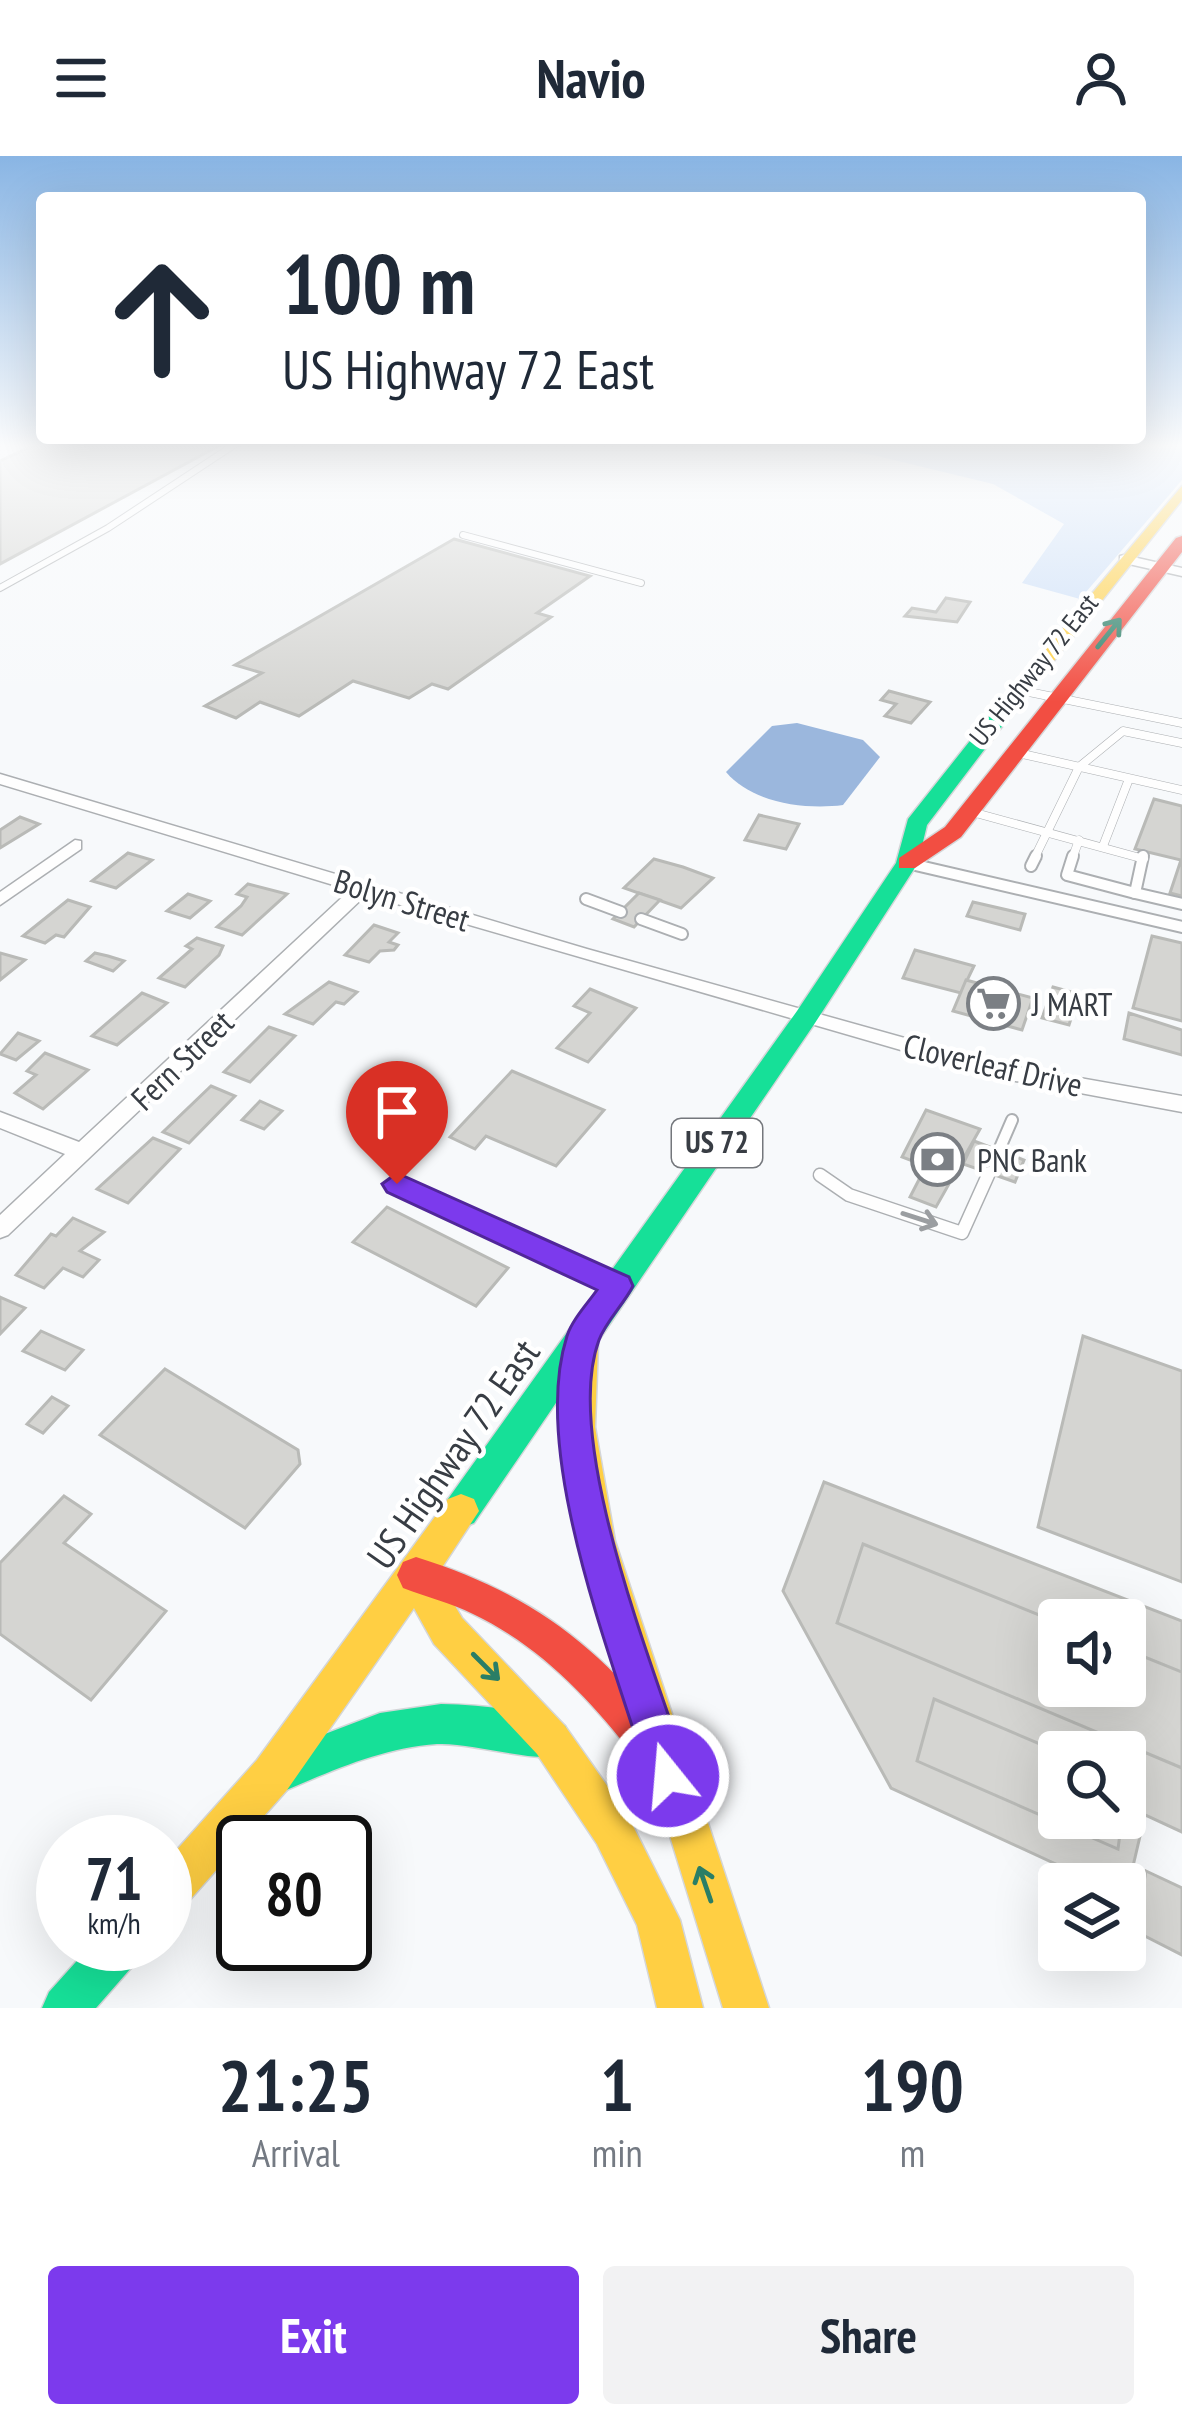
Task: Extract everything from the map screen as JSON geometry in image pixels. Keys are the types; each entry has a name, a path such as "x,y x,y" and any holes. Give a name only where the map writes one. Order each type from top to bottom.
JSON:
{"highway":[{"name":"US Highway 72 East","path":"192,1865 272,1775 806,1017 907,863 916,824 1016,689 1149,529"},
{"name":"US Highway 72 East","path":"907,863 952,832 1057,698 1172,569 1182,541"},
{"path":"583,1337 574,1396 583,1488 668,1776 746,2008"},
{"path":"416,1575 476,1588 537,1625 620,1704 668,1776"},
{"path":"416,1575 448,1631 551,1740 612,1829 647,1895 669,1954 680,2008"},
{"path":"272,1775 369,1732 425,1719 479,1720 551,1740"},
{"path":"65,2007 98,1971"}],"street":[{"path":"1124,559 1172,569"},
{"name":"Bolyn Street","path":"0,779 806,1017"},
{"path":"0,900 75,845"},
{"name":"Fern Street","path":"0,1229 363,888"},
{"name":"Cloverleaf Drive","path":"806,1017 994,1070 1182,1104"},
{"path":"0,1120 84,1153"}],"lane":[{"path":"0,588 105,529"},
{"path":"463,535 640,583"},
{"path":"1016,689 1182,723"},
{"path":"1031,866 1079,767 1123,731 1182,743"},
{"path":"963,759 1079,767 1182,790"},
{"path":"1103,846 1129,778"},
{"path":"969,811 1145,857 1135,893"},
{"path":"1079,840 1067,875 1182,904"},
{"path":"907,863 1182,927"},
{"path":"586,899 621,912"},
{"path":"641,919 682,934"},
{"path":"999,1150 1012,1120"},
{"path":"820,1175 849,1195 962,1233 989,1173"},
{"path":"397,1184 617,1286"}],"shaded area":[{"path":"1060,529 1140,529 1080,599 1022,583"},
{"path":"797,723 863,740 880,757 843,805 780,802 750,791 726,772 772,726"}],"building":[{"path":"0,529 64,529 0,564"},
{"path":"454,539 590,576 537,613 551,617 448,689 432,684 409,698 353,681 299,716 260,702 236,718 205,706 262,673 235,665"},
{"path":"946,598 970,602 957,622 905,616 912,608 936,612"},
{"path":"889,691 930,702 911,723 885,716 896,704 881,700"},
{"path":"1154,799 1182,806 1182,896 1170,893 1181,860 1135,849"},
{"path":"759,815 799,824 786,849 745,840"},
{"path":"20,817 39,824 0,848 0,830"},
{"path":"128,853 152,860 116,888 92,881"},
{"path":"654,859 713,878 681,908 624,888"},
{"path":"248,884 287,894 242,935 217,927 241,906 247,897 237,894"},
{"path":"639,893 660,900 634,927 613,919"},
{"path":"188,894 210,901 190,918 167,911"},
{"path":"68,900 90,907 64,937 56,935 45,943 23,936"},
{"path":"973,902 1025,914 1020,930 967,916"},
{"path":"374,925 398,933 389,942 398,945 394,950 380,951 369,962 345,955"},
{"path":"1152,936 1182,943 1182,1021 1133,1008"},
{"path":"197,938 223,946 219,955 185,987 159,978 192,949 186,946"},
{"path":"915,950 974,966 961,993 903,978"},
{"path":"0,953 25,960 0,980"},
{"path":"95,953 124,961 113,971 86,961"},
{"name":"J MART","path":"966,980 1033,998 1022,1030 953,1011"},
{"path":"329,982 357,992 344,1004 336,1002 313,1024 285,1014"},
{"path":"1053,987 1079,994 1069,1025 1042,1018"},
{"path":"590,989 636,1008 588,1062 557,1048 590,1013 574,1006"},
{"path":"142,993 167,1003 117,1045 92,1036"},
{"path":"1129,1013 1182,1030 1182,1055 1124,1039"},
{"path":"269,1027 295,1036 250,1082 224,1072"},
{"path":"18,1033 39,1041 16,1060 0,1054"},
{"path":"45,1053 88,1070 43,1109 15,1093 36,1075 27,1071"},
{"path":"512,1071 604,1110 556,1166 486,1136 475,1149 450,1137"},
{"path":"211,1086 235,1096 189,1143 163,1132"},
{"path":"260,1101 282,1111 264,1129 242,1120"},
{"name":"PNC Bank","path":"926,1110 980,1129 936,1207 910,1197 926,1166 902,1157"},
{"path":"153,1138 180,1149 128,1203 97,1189"},
{"path":"974,1141 1024,1160 1015,1182 963,1164"},
{"path":"387,1207 508,1268 476,1306 353,1242"},
{"path":"73,1218 104,1232 80,1251 99,1260 83,1277 63,1268 44,1288 16,1275 51,1234 56,1236"},
{"path":"0,1297 25,1308 0,1334"},
{"path":"41,1331 83,1350 65,1370 23,1351"},
{"path":"1083,1336 1182,1371 1182,1582 1038,1527"},
{"path":"165,1369 298,1450 300,1464 245,1528 100,1435"},
{"path":"52,1397 68,1406 43,1433 27,1424"},
{"path":"824,1482 1125,1599 1038,1599 1038,1707 1146,1707 1146,1607 1182,1621 1182,1832 1146,1815 1146,1731 1038,1731 1038,1839 1139,1839 1134,1863 1054,1863 891,1788 783,1591"},
{"path":"64,1496 91,1514 64,1543 166,1611 91,1700 0,1634 0,1563"},
{"path":"863,1544 1038,1615 1038,1707 1146,1707 1146,1657 1182,1672 1182,1768 1146,1753 1146,1731 1094,1731 837,1623"},
{"path":"934,1699 1038,1743 1038,1814 917,1761"},
{"path":"1095,1839 1119,1839 1118,1849"},
{"path":"1146,1871 1182,1888 1182,1955 1146,1937"}],"traffic: fast":[{"path":"461,1511 806,1017 907,863 916,824 1003,712"},
{"path":"277,1773 349,1743 411,1726 474,1725 551,1740"},
{"path":"65,2008 98,1971"}],"traffic: slow":[{"path":"1003,712 1150,529"},
{"path":"582,1344 578,1427 597,1541 746,2008"},
{"path":"192,1865 272,1775 461,1511"},
{"path":"416,1575 448,1631 551,1740 612,1829 658,1920 680,2008"}],"traffic: jam":[{"path":"907,863 953,832 1182,541"},
{"path":"416,1575 487,1601 547,1637 600,1684 648,1742"}],"place":[{"name":"J MART","path":"993,1004"},
{"name":"PNC Bank","path":"938,1160"}],"route":[{"path":"397,1184 617,1286 583,1337 574,1396 577,1453 592,1525 668,1776"}]}
